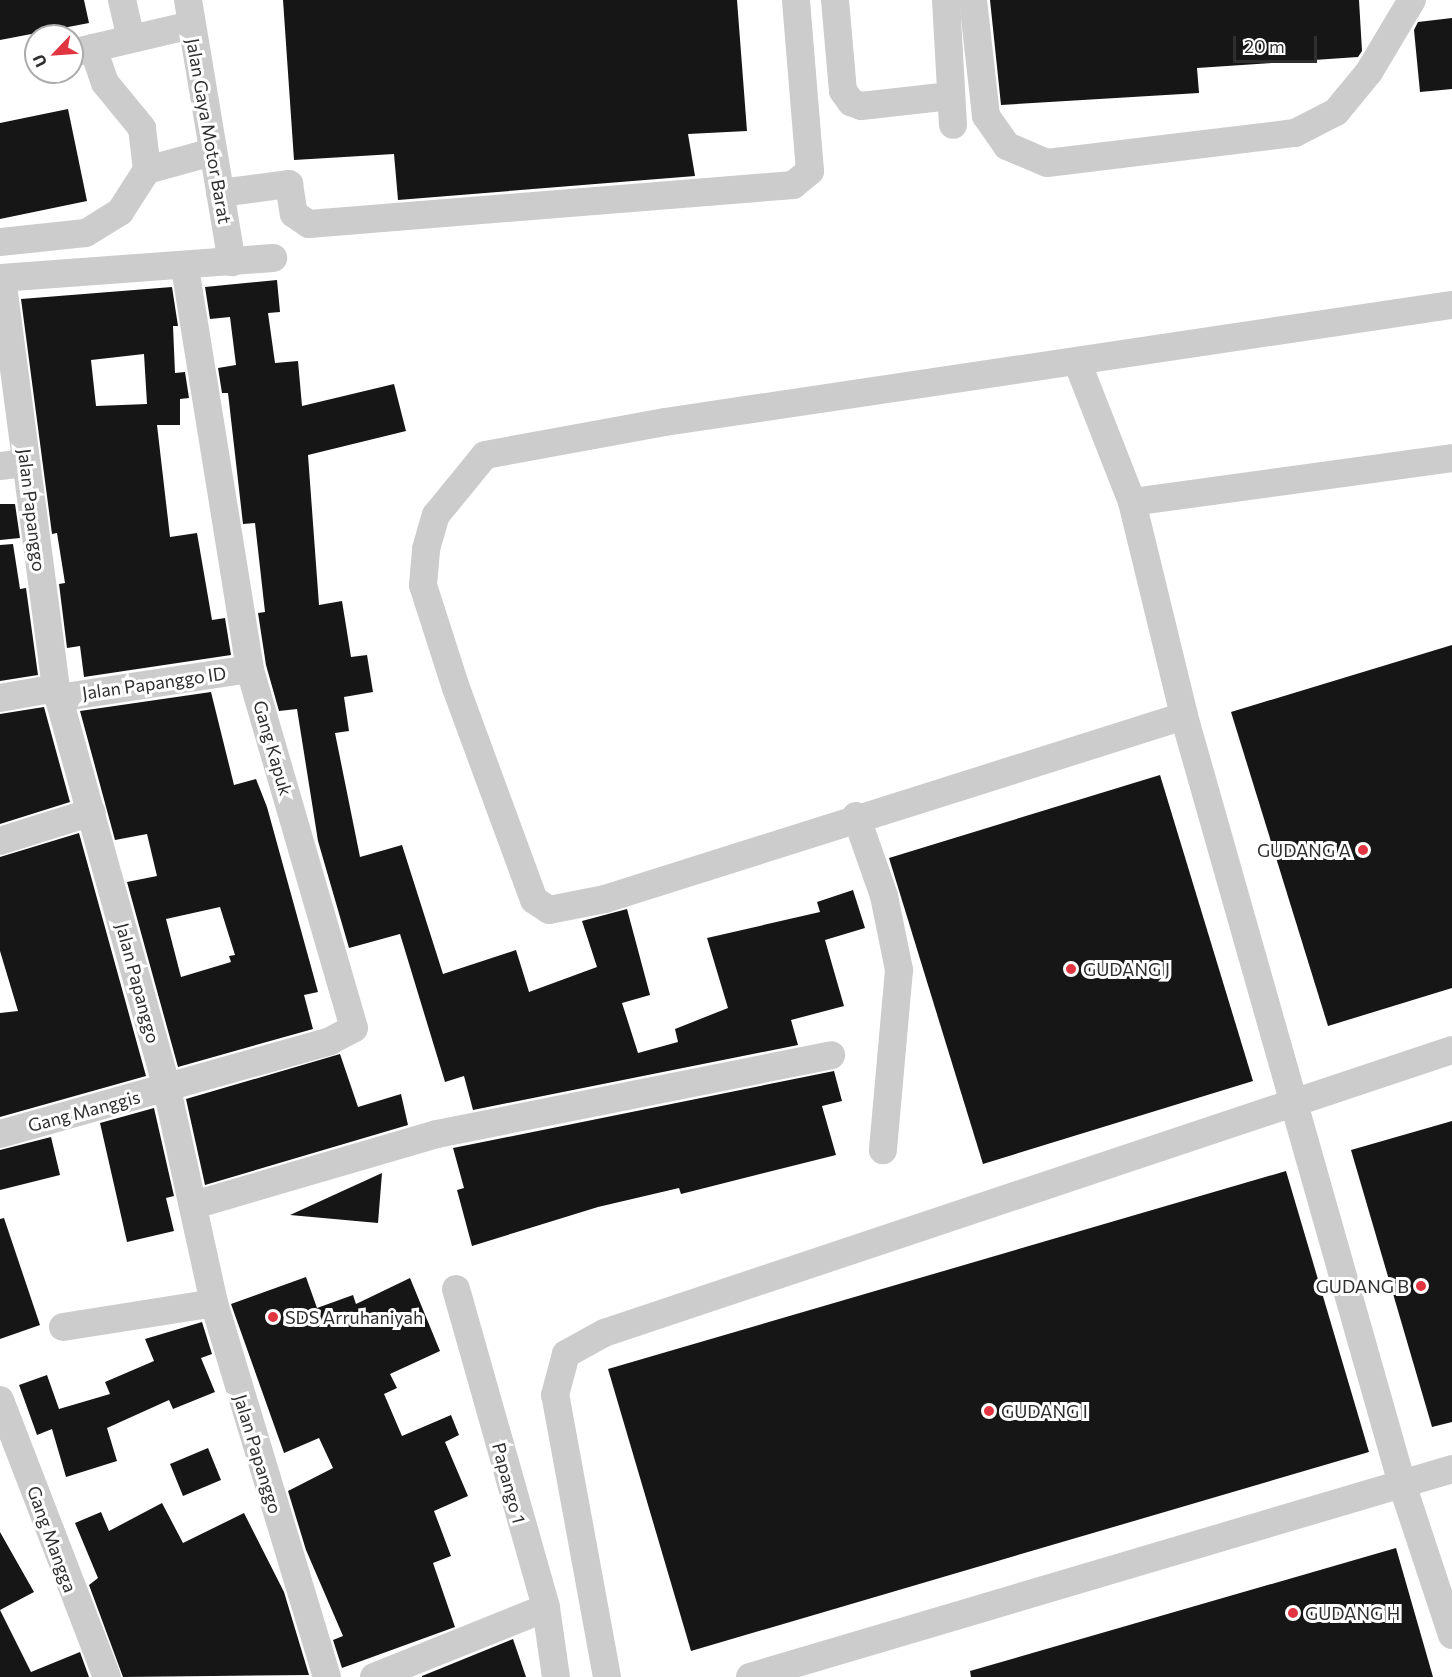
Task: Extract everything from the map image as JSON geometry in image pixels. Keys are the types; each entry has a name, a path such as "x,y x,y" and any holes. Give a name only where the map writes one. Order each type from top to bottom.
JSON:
{"street":[{"path":"122,0 131,39"},
{"path":"220,193 289,184 294,214 309,224 793,185 810,171 796,0"},
{"path":"835,0 843,91 850,102 861,106 950,96"},
{"path":"946,0 953,125"},
{"path":"973,0 986,116 1007,146 1047,163 1295,133 1336,112 1368,72 1412,0"},
{"path":"84,50 131,39 189,12"},
{"name":"Jalan Gaya Motor Barat","path":"189,12 232,262"},
{"path":"0,242 86,233 120,212 147,170 142,128 84,53"},
{"path":"147,170 213,152"},
{"name":"Jalan Papanggo","path":"273,258 185,267 1,278 13,464 57,693 92,812 167,1089 214,1304 327,1677"},
{"name":"Gang Kapuk","path":"167,1089 343,1037 354,1028 250,669 185,267"},
{"path":"1184,716 856,816 567,910 549,910 534,900 423,585 436,515 485,455 666,422 1078,364 1452,305"},
{"path":"1078,364 1132,502 1184,716 1402,1484 1452,1635"},
{"path":"1132,502 1452,459"},
{"name":"Jalan Papanggo ID","path":"0,698 250,669"},
{"path":"0,841 92,812"},
{"path":"856,816 884,896 899,970 883,1149"},
{"path":"607,1677 555,1395 566,1354 604,1333 1452,1050"},
{"path":"194,1205 438,1134 792,1059 831,1056"},
{"name":"Gang Manggis","path":"0,1134 167,1089"},
{"name":"Papango 1","path":"456,1289 546,1608 556,1677"},
{"path":"63,1327 214,1304"},
{"name":"Gang Mangga","path":"0,1400 107,1677"},
{"path":"750,1677 1452,1469"},
{"path":"374,1677 546,1608"}],"building":[{"path":"0,0 84,0 89,23 24,24 24,35 0,40"},
{"path":"283,0 737,0 747,131 688,134 695,176 398,200 394,154 294,160"},
{"path":"990,0 1359,0 1362,51 1358,57 1197,68 1199,93 1001,105"},
{"path":"1452,18 1452,89 1420,92 1414,30 1418,22"},
{"path":"68,109 87,201 0,219 0,123"},
{"path":"277,280 280,312 268,313 275,363 298,361 302,406 394,384 406,431 308,455 319,605 342,601 351,657 367,655 373,692 344,697 349,731 335,733 360,857 402,845 443,974 516,950 529,992 597,967 582,921 627,909 650,995 622,1003 638,1053 678,1042 675,1029 728,1008 707,938 820,912 817,902 853,890 865,928 825,940 844,1006 791,1020 798,1045 473,1110 464,1076 445,1082 400,934 349,948 318,841 297,709 279,711 266,665 258,613 265,612 255,523 243,524 228,393 222,393 218,368 236,365 230,317 210,319 205,287"},
{"path":"172,287 178,326 173,326 175,373 185,372 189,398 180,399 180,425 157,425 170,537 197,533 212,620 225,618 231,655 84,677 80,646 67,648 59,584 65,583 57,533 52,534 21,299","holes":["144,354 147,404 96,406 91,360"]},
{"path":"0,504 15,504 20,538 0,540"},
{"path":"13,544 20,589 26,588 38,675 0,681 0,545"},
{"name":"GUDANG A","path":"1452,645 1452,988 1328,1026 1231,712"},
{"path":"211,692 234,785 256,779 267,807 318,992 304,995 313,1029 178,1067 127,882 157,876 147,834 115,840 80,711","holes":["220,907 235,955 229,956 231,962 181,977 166,919"]},
{"path":"44,707 70,802 0,824 0,714"},
{"name":"GUDANG J","path":"1160,775 1253,1081 983,1164 889,858"},
{"path":"79,833 146,1076 0,1117 0,1013 18,1011 0,951 0,857"},
{"path":"340,1054 358,1107 401,1094 408,1125 205,1185 186,1099"},
{"path":"834,1071 842,1101 822,1106 836,1155 681,1194 679,1188 598,1207 472,1246 457,1190 464,1188 453,1148"},
{"path":"154,1108 174,1196 166,1198 174,1231 127,1242 100,1123"},
{"name":"GUDANG B","path":"1452,1121 1452,1422 1432,1427 1351,1150"},
{"path":"51,1137 60,1175 0,1190 0,1150"},
{"name":"GUDANG I","path":"1286,1171 1369,1452 691,1651 608,1369"},
{"path":"382,1173 378,1223 290,1215"},
{"path":"4,1218 40,1325 0,1339 0,1219"},
{"path":"306,1277 317,1308 353,1295 356,1304 410,1278 440,1351 390,1374 397,1388 384,1394 402,1436 451,1415 459,1435 445,1442 468,1496 434,1511 451,1556 433,1563 455,1627 342,1668 333,1640 343,1636 306,1550 288,1491 333,1468 319,1438 284,1453 231,1304"},
{"path":"202,1322 212,1354 201,1358 215,1392 173,1409 169,1400 107,1428 117,1461 66,1477 52,1429 37,1435 19,1385 47,1375 59,1409 110,1394 105,1382 154,1361 145,1339"},
{"path":"208,1448 221,1480 183,1496 170,1464"},
{"path":"162,1503 183,1543 244,1513 284,1592 309,1675 123,1677 89,1585 98,1578 75,1523 101,1512 109,1531"},
{"path":"0,1532 34,1592 0,1610"},
{"name":"GUDANG H","path":"1396,1548 1433,1677 971,1677 970,1671"},
{"path":"0,1610 31,1672 80,1652 89,1677 0,1677"},
{"path":"513,1639 526,1677 422,1677 422,1676"}],"place":[{"name":"GUDANG A","path":"1363,850"},
{"name":"GUDANG J","path":"1071,969"},
{"name":"GUDANG B","path":"1421,1286"},
{"name":"SDS Arruhaniyah","path":"273,1317"},
{"name":"GUDANG I","path":"989,1411"},
{"name":"GUDANG H","path":"1293,1613"}]}
